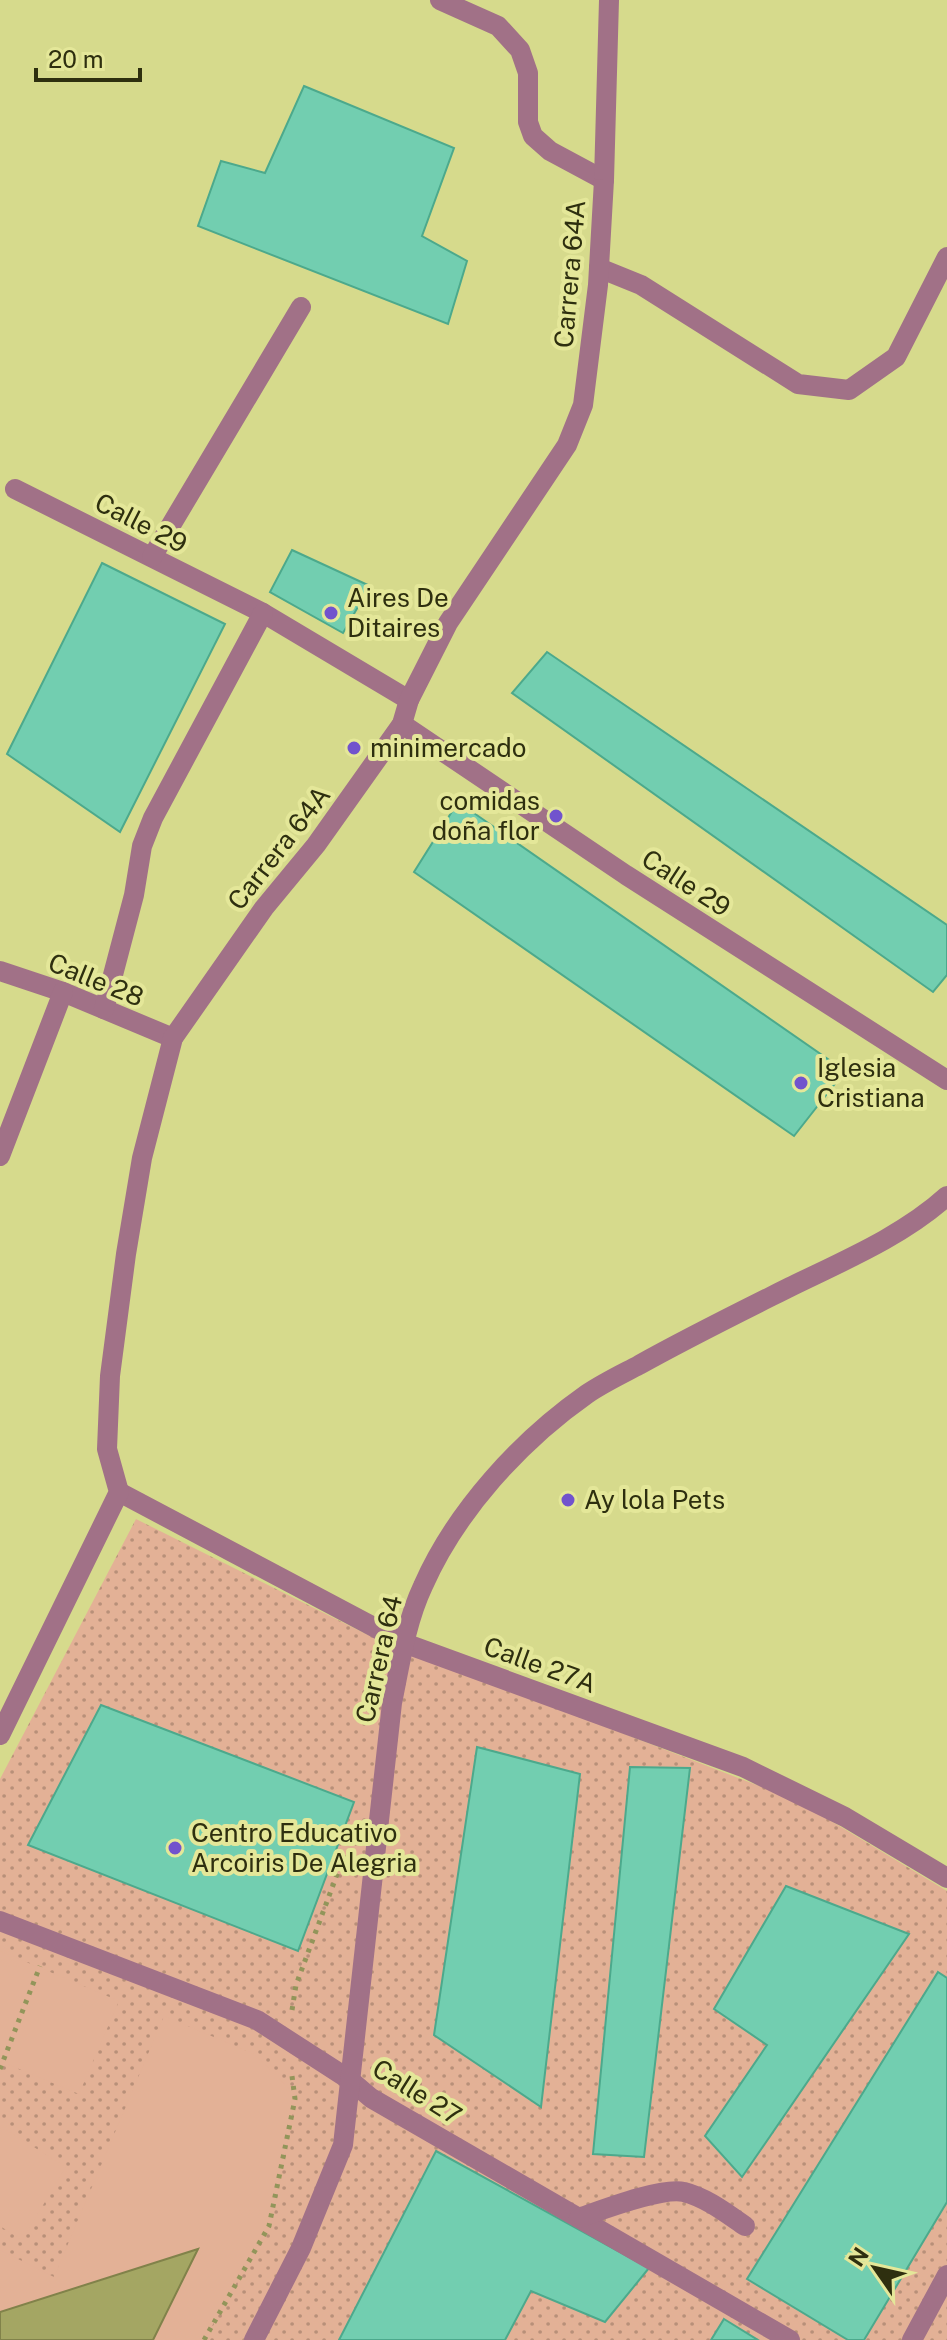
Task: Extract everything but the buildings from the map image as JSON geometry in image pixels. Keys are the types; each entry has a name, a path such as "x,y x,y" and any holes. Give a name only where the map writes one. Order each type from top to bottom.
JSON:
{"street":[{"path":"440,0 498,26 520,50 528,73 528,122 533,136 550,151 604,180"},
{"name":"Carrera 64A","path":"119,1492 107,1449 110,1376 142,1158 173,1038 264,908 334,821 402,724 409,700 448,623 567,445 583,405 599,268 609,0"},
{"path":"599,268 641,285 798,384 849,390 896,357 947,257"},
{"path":"152,557 301,307"},
{"name":"Calle 29","path":"15,489 263,613 409,700"},
{"path":"104,1009 134,895 142,846 153,818 263,613"},
{"name":"Calle 29","path":"402,724 626,875 947,1080"},
{"name":"Calle 28","path":"0,971 63,992 173,1038"},
{"path":"0,1156 63,992"},
{"name":"Carrera 64","path":"254,2340 301,2248 343,2145 392,1703 404,1643 422,1586 451,1536 482,1492 532,1440 587,1394 860,1252 930,1211 947,1196"},
{"path":"0,1735 119,1492"},
{"name":"Calle 27A","path":"119,1492 404,1643 743,1767 845,1817 947,1878"},
{"name":"Calle 27","path":"0,1921 257,2020 350,2080 371,2098 790,2340"},
{"path":"579,2218 628,2200 681,2191 709,2202 745,2226"},
{"path":"917,2339 947,2275"}],"path":[{"path":"0,2069 50,1940"}],"shaded area":[{"path":"136,1519 368,1635 798,1801 947,1891 947,2340 0,2340 0,1779"},
{"path":"0,1951 119,2001 79,2094 0,2061"},
{"path":"164,2016 254,2054 296,2095 273,2219 204,2340 0,2340 0,2250 54,2277"},
{"path":"0,2126 66,2167 22,2240 0,2226"},
{"path":"198,2249 153,2340 0,2340 0,2312"}],"place":[{"name":"Aires De Ditaires","path":"331,613"},
{"name":"minimercado","path":"354,748"},
{"name":"comidas doña flor","path":"556,816"},
{"name":"Iglesia Cristiana","path":"801,1083"},
{"name":"Ay lola Pets","path":"568,1500"},
{"name":"Centro Educativo Arcoiris De Alegria","path":"175,1848"}]}
